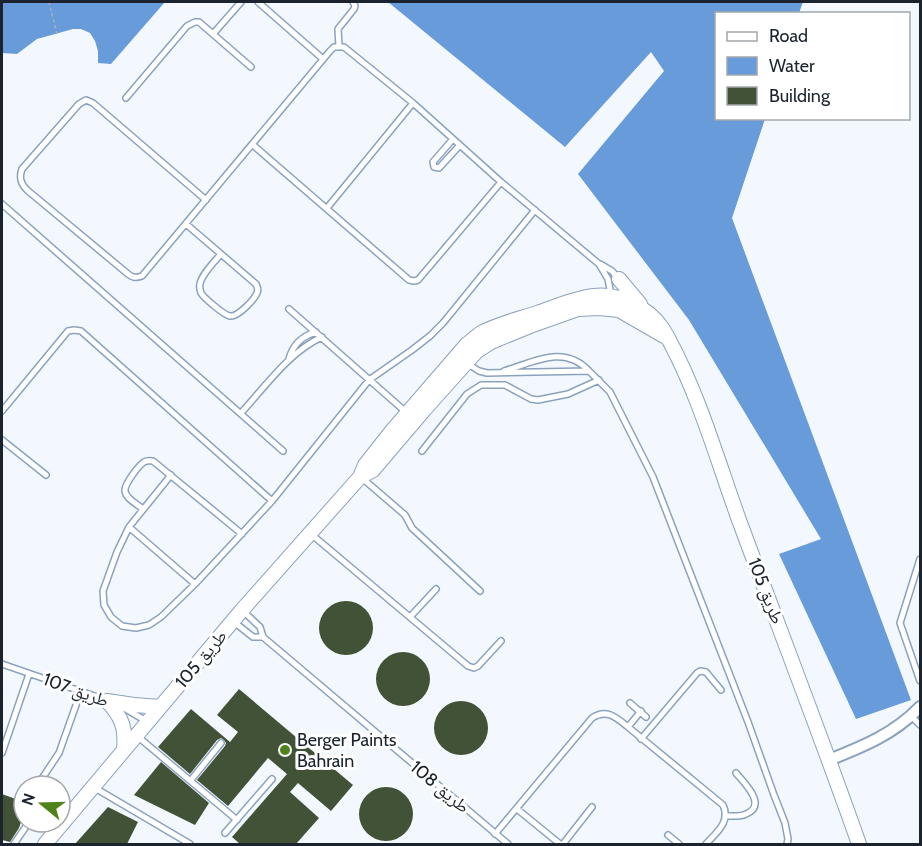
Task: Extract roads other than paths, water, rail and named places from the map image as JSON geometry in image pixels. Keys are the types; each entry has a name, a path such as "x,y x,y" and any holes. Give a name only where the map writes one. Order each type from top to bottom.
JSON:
{"street":[{"path":"619,279 652,316"},
{"name":"طريق 105","path":"72,811 360,477 366,465 462,359 467,344 481,334 511,322 592,296 615,304 637,305 652,316 669,339 703,416 859,844"},
{"path":"615,304 669,339"},
{"path":"107,701 160,707"},
{"path":"107,701 116,711 122,723 125,736 124,750"},
{"path":"830,760 880,738 921,707"}],"lane":[{"path":"213,34 241,2"},
{"path":"260,2 323,59"},
{"path":"339,46 338,29 354,9 353,2"},
{"path":"126,98 191,23 199,22 251,67"},
{"path":"206,200 93,103 86,100 79,104 20,174 20,180 27,190 132,277 137,278 142,276 253,145 323,59 334,47 344,47 413,103 501,182 598,264 612,271 619,279 615,304"},
{"path":"327,208 413,103"},
{"path":"453,139 433,162 434,167 440,168 460,146"},
{"path":"253,145 409,280 414,281 418,280 501,182"},
{"path":"2,204 283,451"},
{"path":"171,475 129,527 103,591 104,605 111,617 122,626 136,628 149,625 161,617 195,584 272,501 369,380 412,350 443,323 535,210"},
{"path":"186,224 221,254 256,284 257,293 236,315 225,315 201,293 199,287 203,277 221,254"},
{"path":"598,264 608,279 615,304"},
{"path":"289,309 369,380 415,409"},
{"path":"2,411 68,332 81,331 272,501"},
{"path":"288,361 296,344 305,336 316,332"},
{"path":"241,413 288,361 306,345 322,337"},
{"path":"497,374 552,357 566,356 583,364 610,392 653,477 785,823 787,844"},
{"path":"462,359 479,371 497,374 590,371"},
{"path":"422,451 467,394 481,385 505,385 531,399 538,400 568,394 599,380"},
{"path":"2,440 46,475"},
{"path":"143,509 127,496 125,486 148,460 153,461 171,475 242,534"},
{"path":"360,477 405,515 412,528 480,591"},
{"path":"129,527 195,584"},
{"path":"310,533 468,666 474,668 478,666 501,641"},
{"path":"921,559 900,623 921,681"},
{"path":"410,617 436,589"},
{"name":"طريق 108","path":"238,616 253,636 263,637"},
{"name":"طريق 108","path":"238,616 260,627 263,637 506,844"},
{"name":"طريق 107","path":"2,664 107,701 147,722"},
{"path":"641,739 700,671 706,672 721,690"},
{"path":"2,753 29,674"},
{"path":"45,774 59,753 81,691"},
{"path":"630,703 646,717"},
{"path":"628,727 640,711"},
{"path":"495,834 592,718 608,713 723,805 726,816 706,844"},
{"path":"911,716 921,725"},
{"path":"136,735 237,820"},
{"path":"191,780 221,743"},
{"path":"726,816 746,814 752,810 755,803 754,796 736,773"},
{"path":"225,833 272,779"},
{"path":"94,788 190,844"},
{"path":"517,809 561,844 592,807"},
{"path":"668,835 679,844"}],"water":[{"path":"2,2 165,2 111,64 98,63 95,41 90,33 81,29 37,39 17,54 2,53"},
{"path":"388,2 803,2 799,12 715,12 715,120 765,120 732,218 911,700 856,719 779,554 821,539 689,320 578,174 664,71 651,52 565,147"}],"place":[{"name":"Berger Paints Bahrain","path":"285,750"}]}
